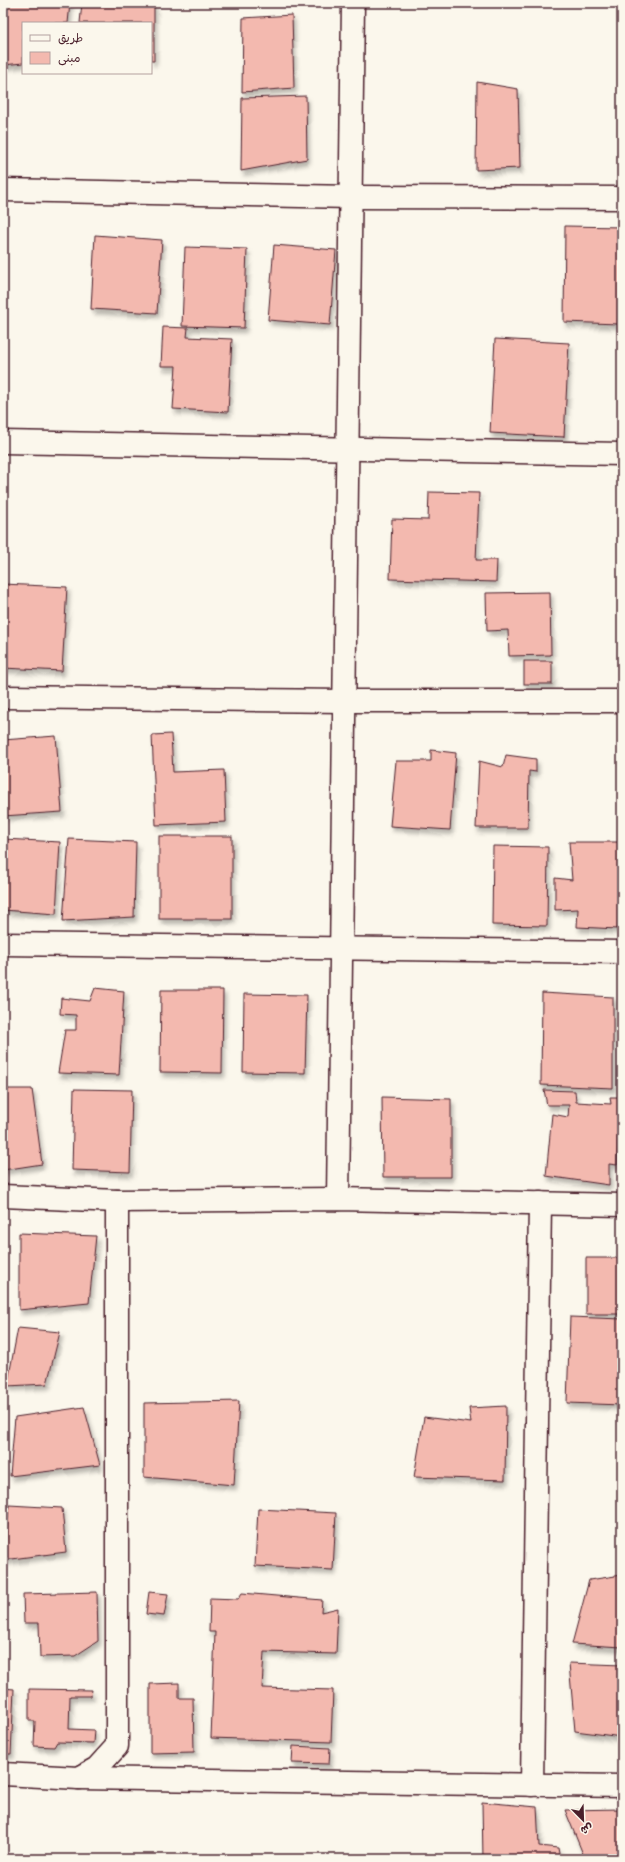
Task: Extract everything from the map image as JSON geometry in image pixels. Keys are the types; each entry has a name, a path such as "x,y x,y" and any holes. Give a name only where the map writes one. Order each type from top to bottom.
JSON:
{"street":[{"path":"338,1199 352,197 353,3"},
{"path":"3,190 352,197 622,198"},
{"path":"3,442 622,454"},
{"path":"3,696 345,701 622,701"},
{"path":"3,944 342,947 622,952"},
{"path":"3,1196 117,1201 338,1199 622,1204"},
{"path":"79,1778 97,1768 117,1746 117,1201"},
{"path":"532,1785 540,1203"},
{"path":"3,1774 79,1778 622,1786"}],"building":[{"path":"3,3 70,3 68,22 22,22 22,63 3,65"},
{"path":"82,3 154,3 154,61 152,61 152,22 80,22"},
{"path":"292,15 294,88 242,92 243,18"},
{"path":"477,82 518,89 520,168 476,170"},
{"path":"306,96 307,159 241,171 242,98"},
{"path":"565,226 622,227 622,269 618,324 564,322"},
{"path":"95,235 162,240 157,313 91,309"},
{"path":"274,245 336,250 330,325 268,320"},
{"path":"185,247 247,249 244,328 182,326"},
{"path":"163,327 188,328 187,337 232,339 228,412 173,409 176,366 161,366"},
{"path":"495,339 569,343 564,437 490,433"},
{"path":"429,492 479,493 476,560 497,560 496,582 390,579 392,519 428,520"},
{"path":"3,584 67,587 62,671 3,668"},
{"path":"550,592 551,655 509,656 508,630 487,631 486,593"},
{"path":"524,661 552,661 552,684 524,684"},
{"path":"171,734 173,772 224,770 226,822 156,825 152,735"},
{"path":"56,736 62,812 3,816 3,740"},
{"path":"431,750 456,753 450,830 390,826 396,761 431,761"},
{"path":"506,755 536,759 536,772 529,771 528,828 476,828 479,761 503,767"},
{"path":"159,836 232,836 232,919 159,919"},
{"path":"3,839 60,842 56,914 3,910"},
{"path":"69,839 136,842 134,917 63,921"},
{"path":"569,842 622,842 622,889 618,929 577,927 578,909 555,910 555,878 572,880"},
{"path":"493,846 548,847 547,926 492,925"},
{"path":"95,988 124,991 119,1075 58,1073 65,1030 76,1030 76,1015 60,1014 61,998 90,1001"},
{"path":"161,990 223,990 222,1073 160,1072"},
{"path":"542,993 613,997 613,1088 541,1085"},
{"path":"244,994 307,995 305,1073 243,1072"},
{"path":"3,1089 32,1089 42,1164 3,1170"},
{"path":"74,1089 132,1090 130,1172 72,1170"},
{"path":"544,1090 575,1091 576,1102 611,1104 610,1097 622,1097 622,1129 618,1129 617,1165 609,1164 609,1185 546,1176 552,1114 568,1117 569,1105 547,1105"},
{"path":"382,1097 451,1099 451,1177 383,1177"},
{"path":"19,1233 96,1236 89,1303 19,1310"},
{"path":"586,1258 622,1258 622,1314 586,1314"},
{"path":"570,1317 622,1319 622,1405 567,1403"},
{"path":"18,1328 60,1332 47,1384 7,1386"},
{"path":"239,1401 234,1485 144,1477 144,1403"},
{"path":"506,1406 505,1480 414,1477 424,1417 471,1423 469,1408"},
{"path":"84,1407 100,1465 10,1476 15,1417"},
{"path":"9,1505 62,1508 66,1552 4,1560"},
{"path":"258,1509 336,1513 333,1570 255,1566"},
{"path":"622,1575 622,1647 572,1644 589,1580"},
{"path":"97,1592 98,1641 75,1656 40,1657 39,1623 24,1623 23,1594"},
{"path":"149,1592 168,1594 164,1616 146,1614"},
{"path":"242,1593 322,1600 321,1612 338,1608 336,1654 264,1652 262,1688 333,1690 331,1742 211,1738 215,1632 209,1632 210,1598 238,1599"},
{"path":"569,1663 622,1665 622,1737 575,1731"},
{"path":"179,1683 179,1698 193,1698 194,1752 150,1753 150,1684"},
{"path":"3,1688 14,1689 11,1754 3,1754"},
{"path":"29,1689 92,1690 91,1696 70,1696 69,1729 94,1730 93,1743 57,1742 54,1747 34,1746 35,1721 29,1721"},
{"path":"293,1746 330,1748 329,1764 292,1763"},
{"path":"482,1802 537,1807 539,1846 558,1848 560,1859 483,1859"},
{"path":"622,1809 622,1859 585,1859 565,1810"}]}
